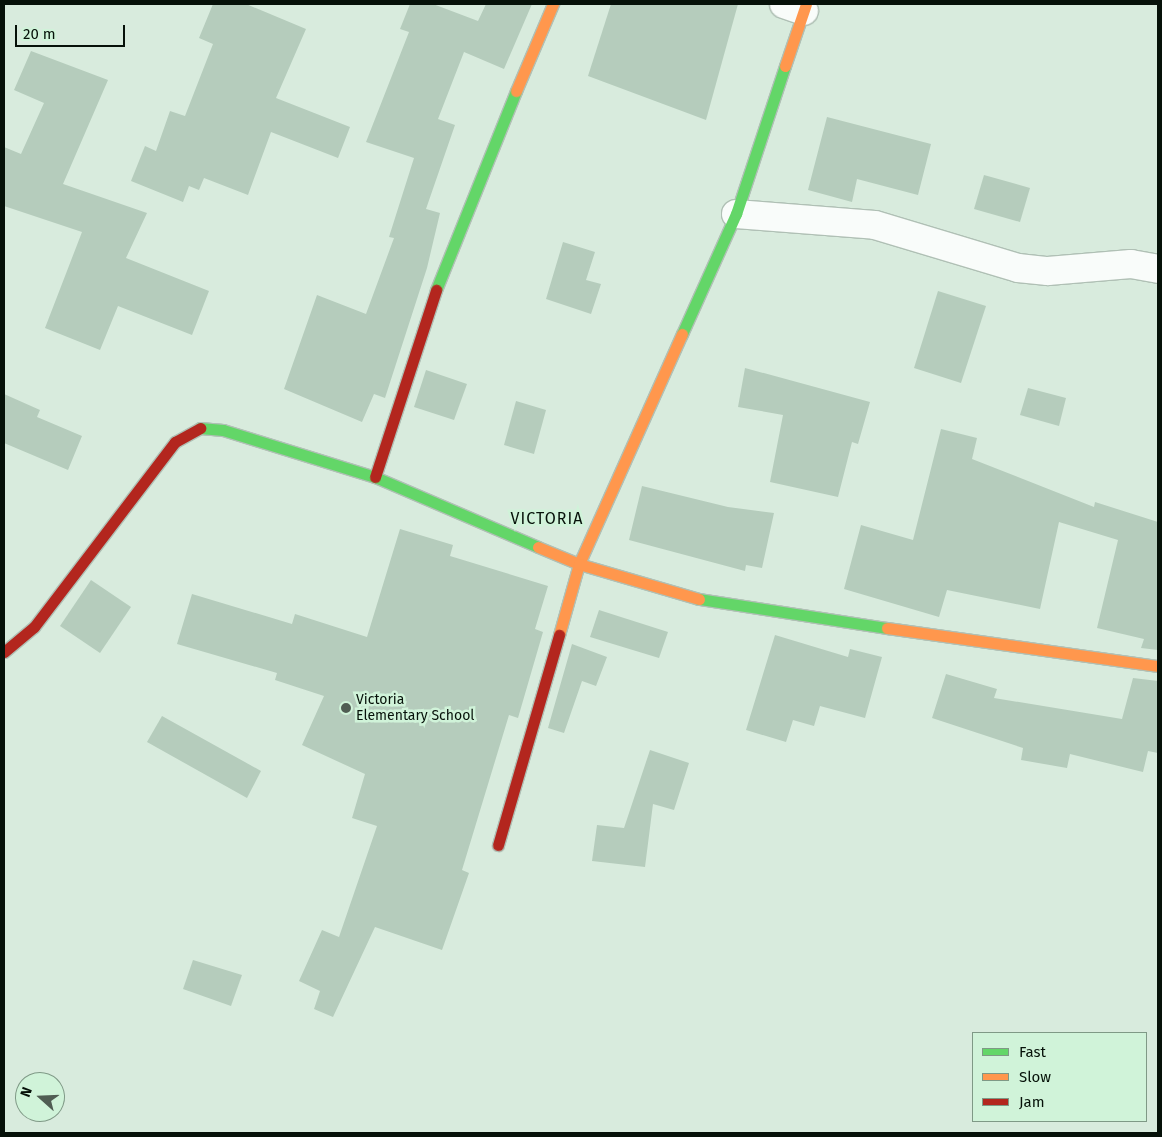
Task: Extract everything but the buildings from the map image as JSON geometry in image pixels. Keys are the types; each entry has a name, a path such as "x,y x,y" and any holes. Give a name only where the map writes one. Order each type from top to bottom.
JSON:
{"street":[{"path":"375,477 449,251 553,4"},
{"path":"498,845 579,564 736,214 798,6"},
{"path":"736,214 875,225 1018,268 1048,271 1131,264 1158,269"},
{"path":"4,652 34,627 175,442 196,428 223,430 375,477 579,564 681,596 989,644 1158,666"}],"traffic: fast":[{"path":"682,334 736,214 785,66"},
{"path":"436,290 516,91"},
{"path":"200,428 223,430 375,477 538,547"},
{"path":"699,599 887,628"}],"traffic: slow":[{"path":"516,91 553,4"},
{"path":"785,66 806,4"},
{"path":"538,547 579,564 682,334"},
{"path":"559,635 579,564 699,599"},
{"path":"887,628 1158,666"}],"traffic: jam":[{"path":"375,477 436,290"},
{"path":"4,652 34,627 175,442 200,428"},
{"path":"498,845 559,635"}],"place":[{"name":"Victoria Elementary School","path":"346,708"}],"district":[{"name":"VICTORIA","path":"547,519"}]}
